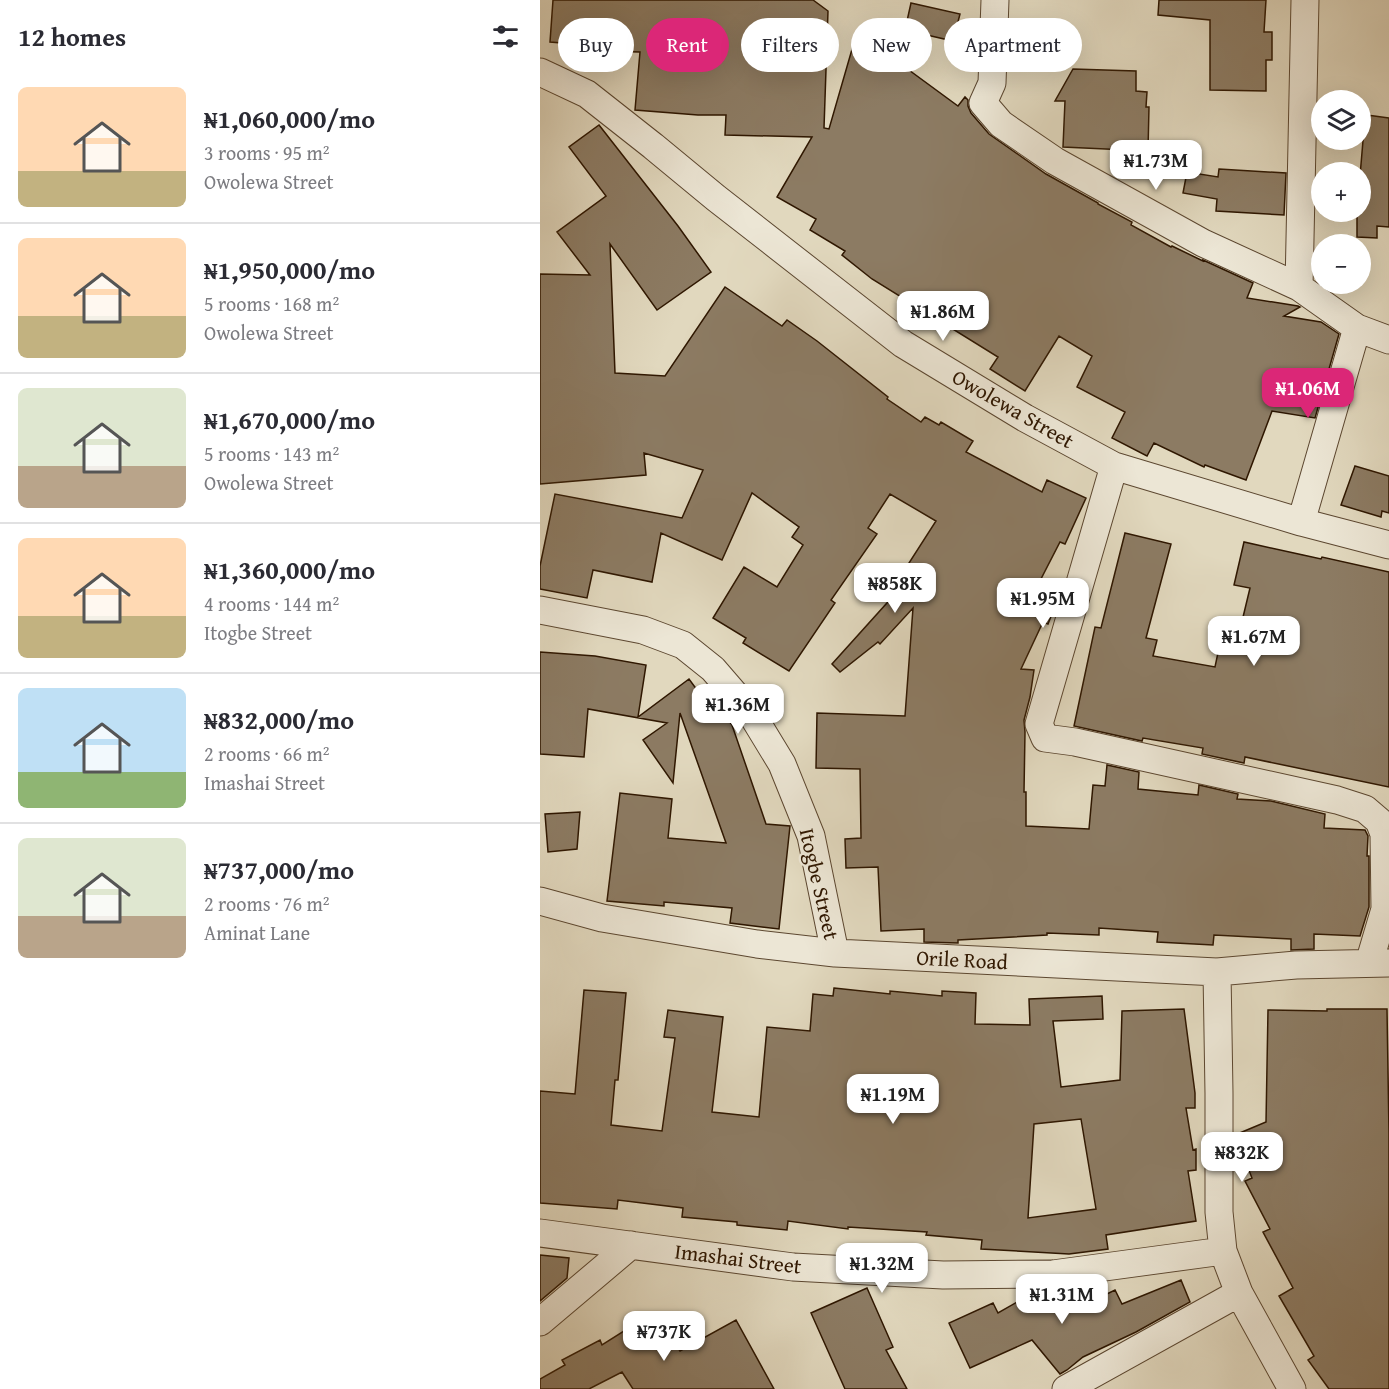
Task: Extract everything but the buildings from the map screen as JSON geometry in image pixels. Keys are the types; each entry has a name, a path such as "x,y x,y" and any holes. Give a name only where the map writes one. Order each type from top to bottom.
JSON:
{"street":[{"path":"995,0 992,83 983,103 1001,124 1055,161 1203,243 1299,287 1358,328 1389,340"},
{"path":"1299,287 1305,0"},
{"name":"Owolewa Street","path":"540,72 587,94 903,344 1025,418 1114,466 1301,522 1389,545"},
{"path":"1301,522 1358,328"},
{"path":"1114,466 1039,724 1045,738 1075,742 1337,800 1365,810 1379,820 1384,834 1385,909 1379,963"},
{"name":"Itogbe Street","path":"540,610 643,630 683,645 713,669 751,713 782,764 811,836 835,953"},
{"name":"Orile Road","path":"540,901 602,918 757,944 835,953 1217,972 1296,965 1379,963"},
{"path":"1217,972 1219,1212 1223,1251 1239,1293 1292,1389"},
{"name":"Imashai Street","path":"540,1233 793,1267 943,1275 1053,1275 1223,1251"},
{"path":"540,1322 631,1245"},
{"path":"1066,1389 1239,1293"}]}
